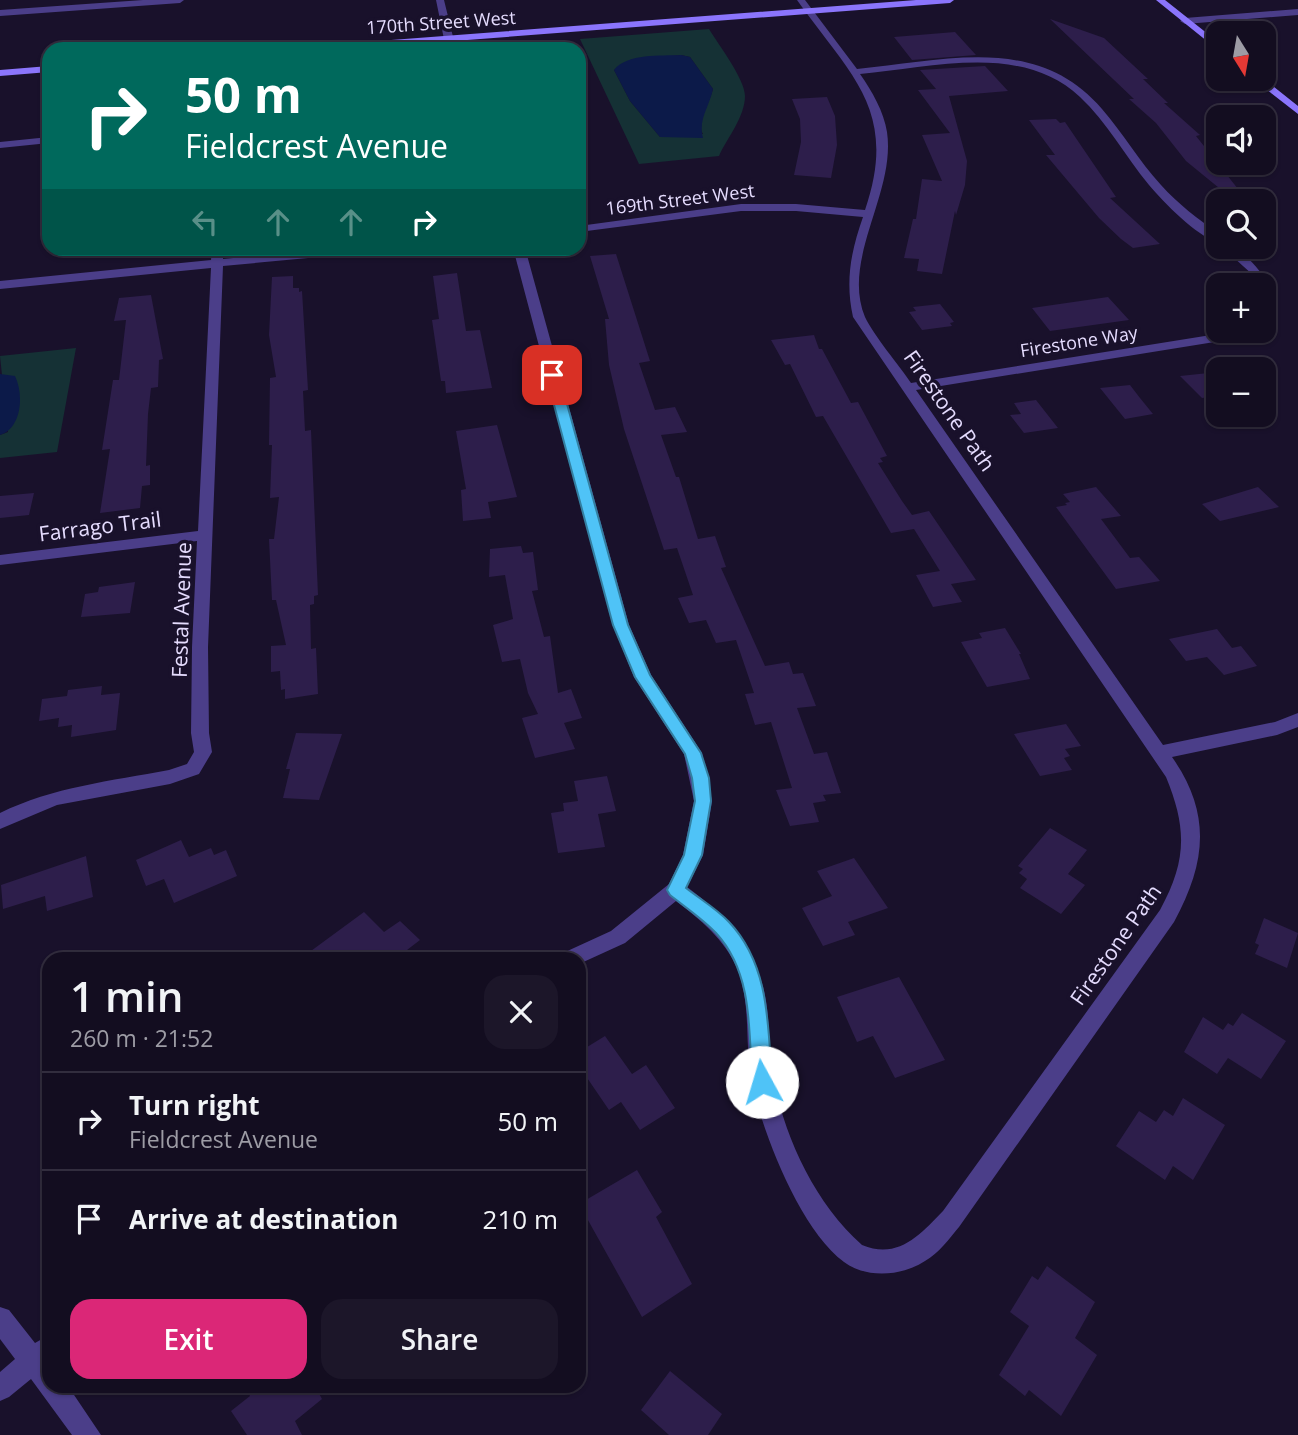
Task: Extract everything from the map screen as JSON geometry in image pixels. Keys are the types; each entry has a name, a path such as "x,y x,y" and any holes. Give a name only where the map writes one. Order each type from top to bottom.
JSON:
{"street":[{"path":"2,13 9,0"},
{"path":"2,13 180,0"},
{"path":"440,0 450,42"},
{"name":"170th Street West","path":"468,42 805,5 950,0"},
{"path":"1160,0 1206,38"},
{"name":"Firestone Path","path":"676,890 722,926 736,945 748,970 757,1000 762,1082 786,1155 832,1231 854,1255 879,1261 903,1259 923,1249 951,1219 1179,896 1188,877 1191,859 1189,815 1174,774 1161,752 868,334 853,300 851,283 853,267 882,170 883,136 873,104 805,5"},
{"path":"1185,21 1298,12"},
{"path":"853,72 999,61 1044,68 1070,82 1114,130 1164,194 1206,229"},
{"path":"1044,68 1057,62"},
{"path":"0,73 42,70"},
{"path":"1273,91 1298,111"},
{"path":"0,145 42,142"},
{"name":"169th Street West","path":"586,228 692,212 756,207 814,208 868,214"},
{"path":"0,285 218,256"},
{"name":"Festal Avenue","path":"0,822 56,798 139,785 193,769 203,752 200,733 200,648 218,256"},
{"path":"521,256 621,625 643,677 693,753 703,801 693,855 676,890 618,937 585,952"},
{"path":"1244,259 1262,273"},
{"path":"1276,286 1284,295 1286,310 1276,323"},
{"name":"Firestone Way","path":"906,388 1206,339"},
{"name":"Farrago Trail","path":"0,560 205,535"},
{"path":"1161,752 1277,728 1298,720"},
{"path":"0,1319 41,1354 0,1388"},
{"path":"57,1393 88,1435"}],"green space":[{"path":"709,29 736,71 745,96 739,119 719,156 639,164 586,52 586,42 580,39","holes":["681,55 690,57 713,89 702,118 703,134 660,137 630,101 614,70 631,60"]},
{"path":"76,348 57,452 0,458 0,435 8,432 0,356"}],"water":[{"path":"681,55 690,57 713,89 703,119 703,138 660,137 630,101 614,70 636,58"},
{"path":"0,374 15,376 20,401 13,425 0,435"}],"building":[{"path":"1050,19 1104,38 1148,79 1143,79 1168,103 1164,103 1200,135 1196,136 1206,149 1206,175 1227,175 1238,189 1220,189 1186,161 1156,123 1129,99 1134,99"},
{"path":"955,32 976,55 912,60 894,37"},
{"path":"985,66 1008,91 949,96 967,161 965,185 956,215 955,211 942,274 917,271 919,259 904,258 913,219 916,219 922,179 942,181 922,135 950,133 918,90 936,89 920,70"},
{"path":"827,97 835,116 837,145 831,178 794,175 801,142 800,119 792,99"},
{"path":"1056,119 1060,123 1065,122 1116,197 1110,198 1160,244 1133,248 1121,239 1099,218 1046,155 1055,155 1029,120"},
{"path":"616,254 650,361 639,363 655,410 675,407 687,432 661,435 676,477 679,477 698,539 715,536 726,567 721,568 765,666 789,662 793,674 803,673 816,706 797,708 814,754 827,752 841,793 823,795 826,801 813,803 819,822 790,826 776,790 792,788 771,722 755,725 745,694 754,693 736,640 716,643 706,620 689,623 678,598 693,595 677,548 664,550 624,429 609,365 605,319 609,319 590,256"},
{"path":"457,273 466,331 480,330 492,388 446,393 445,381 441,381 432,320 439,319 433,276"},
{"path":"293,276 293,288 302,291 308,390 303,391 305,431 311,430 318,595 314,596 314,604 310,605 311,649 316,648 318,694 285,699 285,689 281,690 280,671 271,672 271,646 286,645 276,600 272,600 269,539 274,539 279,497 270,498 270,378 276,377 269,335 272,277"},
{"path":"151,295 163,359 159,360 158,387 151,388 148,414 146,466 150,465 150,485 142,486 140,508 100,513 110,449 102,450 113,380 119,380 126,320 114,321 119,298"},
{"path":"1108,297 1129,320 1050,331 1032,308"},
{"path":"940,304 954,322 950,323 952,326 922,330 909,312 916,311 913,307"},
{"path":"814,335 819,349 822,349 851,403 858,402 887,456 880,458 883,462 878,463 902,501 912,515 929,511 976,580 951,584 962,602 933,607 916,575 940,571 914,529 891,533 823,416 816,417 790,364 785,365 771,340"},
{"path":"1206,373 1206,398 1202,398 1180,376"},
{"path":"1130,385 1153,414 1125,419 1100,388"},
{"path":"1036,400 1058,428 1024,433 1010,415 1021,414 1014,403"},
{"path":"497,425 517,497 488,502 491,518 463,521 461,490 466,489 456,431"},
{"path":"1096,487 1121,516 1101,519 1130,558 1139,557 1160,581 1116,589 1056,507 1070,502 1063,494"},
{"path":"1258,487 1279,507 1220,521 1202,504"},
{"path":"34,493 29,515 0,518 0,496"},
{"path":"521,546 523,553 533,552 538,590 532,591 544,637 550,636 558,693 571,689 582,718 564,723 575,749 535,758 522,718 538,714 528,693 520,659 502,662 493,625 513,619 505,575 489,577 490,549"},
{"path":"135,582 130,613 81,617 85,594 98,592 99,587"},
{"path":"1005,628 1021,654 1030,679 987,687 961,642 982,638 979,633"},
{"path":"1217,629 1232,648 1241,646 1257,666 1224,675 1207,657 1186,661 1169,639"},
{"path":"102,686 101,695 120,693 116,730 71,737 72,725 58,727 59,718 39,721 42,699 67,696 68,690"},
{"path":"1066,724 1081,746 1065,749 1070,756 1064,758 1072,770 1040,776 1014,734"},
{"path":"296,733 342,734 319,800 283,798 290,769 286,769"},
{"path":"607,776 616,811 598,814 605,847 558,853 551,813 564,811 563,803 578,801 574,781"},
{"path":"1050,828 1087,850 1068,874 1085,885 1061,914 1020,888 1027,879 1019,873 1023,869 1018,866"},
{"path":"181,840 189,857 211,848 214,855 226,850 237,876 174,903 164,879 146,886 136,860"},
{"path":"86,856 93,897 47,911 45,896 3,909 1,885"},
{"path":"854,858 888,908 848,922 855,935 823,946 802,908 832,896 817,871"},
{"path":"364,912 384,932 400,921 420,940 407,950 409,952 310,952"},
{"path":"1264,918 1298,933 1287,968 1255,954 1259,945 1255,943"},
{"path":"899,977 945,1060 895,1078 873,1036 857,1042 837,997"},
{"path":"1242,1013 1286,1041 1261,1079 1228,1058 1217,1074 1184,1052 1203,1017 1223,1030 1228,1023 1233,1026"},
{"path":"605,1036 632,1074 646,1065 675,1108 640,1130 621,1102 609,1110 586,1076 586,1048"},
{"path":"1183,1098 1225,1125 1193,1180 1173,1166 1165,1180 1116,1146 1139,1111 1156,1122 1164,1110 1173,1116"},
{"path":"637,1170 662,1212 656,1217 692,1284 642,1317 586,1217 586,1200"},
{"path":"1047,1266 1095,1302 1075,1338 1097,1355 1061,1416 1029,1390 1025,1396 999,1375 1029,1326 1010,1312 1032,1276 1038,1280"},
{"path":"670,1371 722,1414 708,1435 669,1435 641,1410"},
{"path":"248,1393 319,1393 322,1399 295,1421 302,1435 247,1435 231,1411 250,1396"}],"route":[{"path":"552,375 621,625 643,677 693,753 700,778 703,801 701,820 693,855 676,890 722,926 736,945 748,970 757,1000 762,1082"}]}
